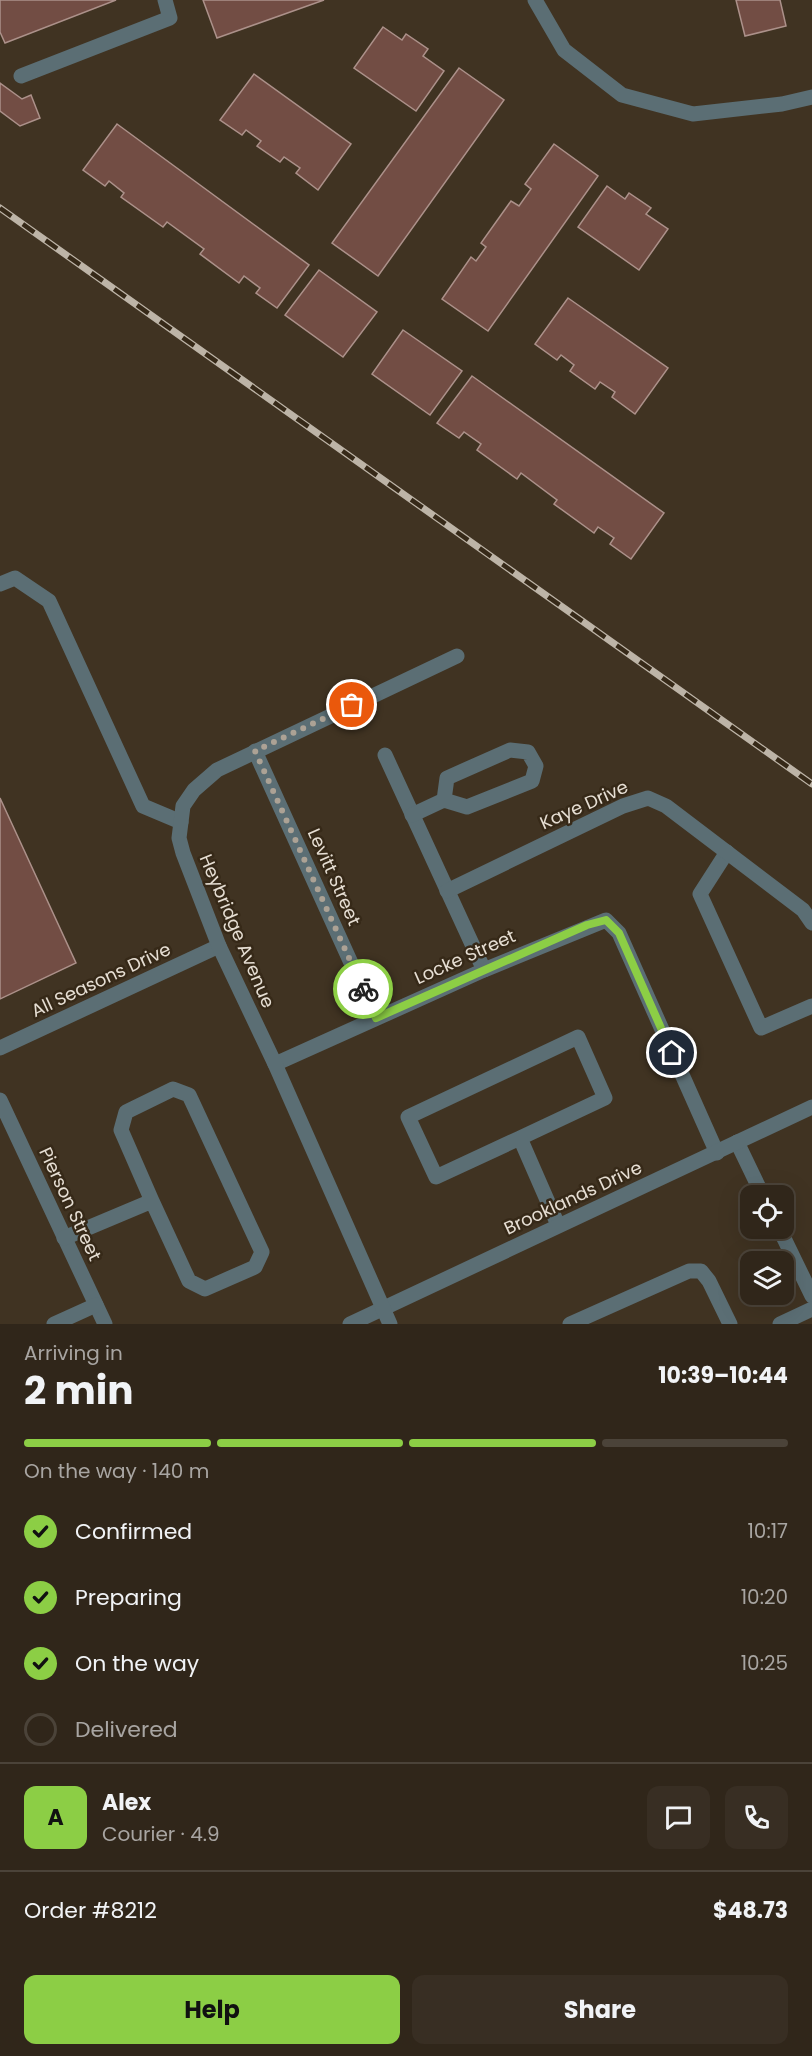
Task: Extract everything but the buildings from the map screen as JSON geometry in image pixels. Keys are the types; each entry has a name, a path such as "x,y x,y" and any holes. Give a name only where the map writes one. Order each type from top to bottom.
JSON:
{"street":[{"path":"21,76 170,18 165,0"},
{"path":"535,0 564,50 622,95 693,114 782,104 812,97"},
{"path":"0,583 15,578 49,601 143,806 181,822"},
{"name":"Heybridge Avenue","path":"390,1324 275,1064 219,946 179,838 183,806 194,790 217,770 457,656"},
{"path":"412,815 444,800 466,807 532,780 536,766 528,752 510,750 447,778 444,800"},
{"name":"Levitt Street","path":"255,751 376,1018"},
{"path":"385,755 484,970"},
{"name":"Kaye Drive","path":"447,891 623,806 648,798 666,806 727,852 803,910 812,923"},
{"path":"727,852 700,894 761,1028 812,1006"},
{"name":"Locke Street","path":"275,1064 484,970 606,920 619,933 717,1153"},
{"name":"All Seasons Drive","path":"0,1048 219,946"},
{"path":"578,1037 605,1098 520,1138 436,1177 408,1117 578,1037"},
{"path":"173,1089 189,1095 262,1252 255,1267 205,1289 189,1281 152,1201 121,1130 126,1112 173,1089"},
{"name":"Pierson Street","path":"0,1100 105,1324"},
{"name":"Brooklands Drive","path":"350,1324 812,1107"},
{"path":"520,1138 558,1226"},
{"path":"737,1142 758,1185"},
{"path":"64,1238 152,1201"},
{"path":"784,1239 812,1296"},
{"path":"570,1324 689,1271 701,1271 710,1281 730,1324"},
{"path":"54,1324 96,1305"},
{"path":"780,1324 812,1309"}],"railway":[{"path":"0,208 812,784"}],"way so far":[{"path":"352,705 255,751 363,989"}],"route":[{"path":"363,989 376,1018 587,925 606,920 619,933 672,1053"}]}
